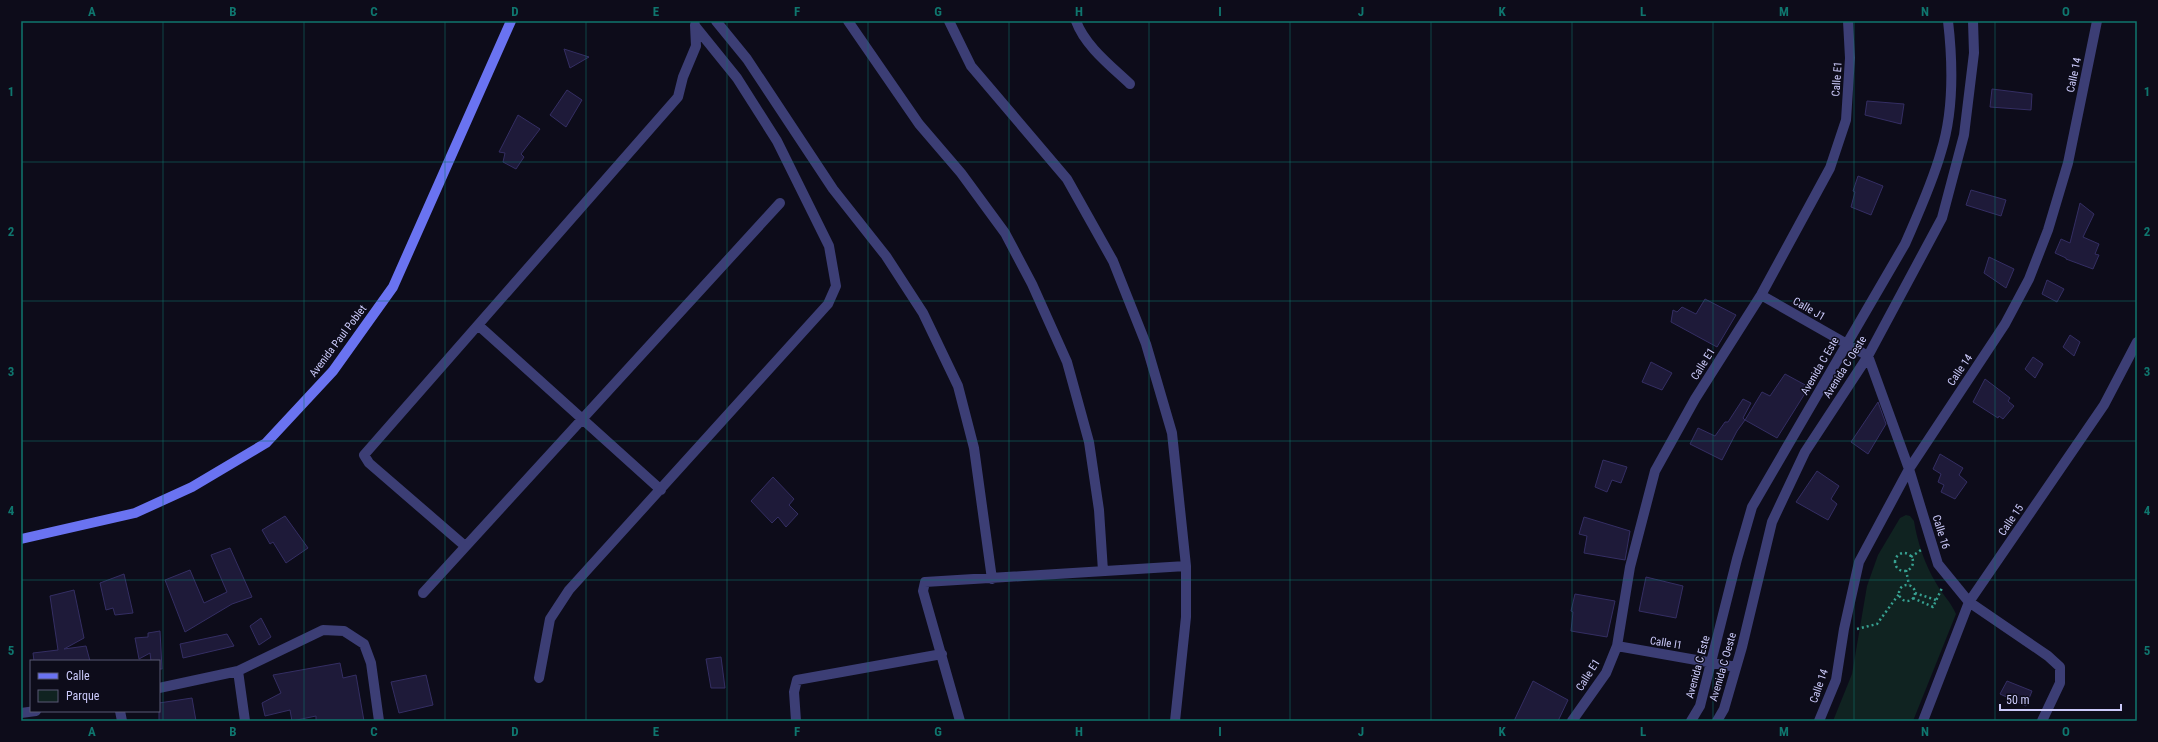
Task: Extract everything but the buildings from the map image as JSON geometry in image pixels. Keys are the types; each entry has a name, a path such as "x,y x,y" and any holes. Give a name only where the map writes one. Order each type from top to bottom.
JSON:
{"main road":[{"name":"Avenida Paul Poblet","path":"21,539 135,513 192,487 266,443 333,371 393,287 511,21"}],"street":[{"path":"716,21 747,59 833,189 886,256 923,313 960,394 974,448 992,579"},
{"path":"848,21 919,124 961,173 1005,234 1032,284 1067,362 1089,442 1099,510 1103,571"},
{"path":"949,21 971,66 1067,179 1112,261 1146,344 1172,433 1186,566 1186,617 1175,721"},
{"path":"1076,21 1079,30 1100,55 1130,84"},
{"name":"Calle E1","path":"1572,721 1606,673 1616,646 1630,567 1655,471 1695,399 1760,295 1830,168 1846,120 1850,58 1848,21"},
{"name":"Avenida C Este","path":"1691,721 1700,706 1737,559 1752,507 1905,244 1925,198 1942,151 1950,106 1952,57 1948,21"},
{"name":"Avenida C Oeste","path":"1717,721 1724,709 1736,667 1772,522 1805,452 1868,356 1942,218 1964,135 1974,53 1973,21"},
{"name":"Calle 14","path":"1819,721 1836,680 1843,633 1859,562 1909,469 2005,324 2029,278 2048,230 2068,163 2097,21"},
{"path":"465,546 369,463 364,455 678,97 683,78 696,46 695,23"},
{"path":"539,678 550,619 569,590 828,304 836,286 829,246 777,141 737,78 695,23"},
{"path":"423,592 780,202"},
{"name":"Calle J1","path":"1760,295 1868,356"},
{"path":"478,325 581,420 661,490"},
{"name":"Calle 15","path":"1923,721 1969,602 2104,405 2137,342"},
{"name":"Calle 16","path":"1868,356 1909,469 1938,564 1969,602 2048,656 2060,667 2060,684 2045,718"},
{"path":"960,721 923,591 925,582 1186,566"},
{"path":"160,688 238,670 323,630 344,630 364,644 371,663 379,721"},
{"name":"Calle I1","path":"1616,646 1736,667"},
{"path":"796,721 794,692 797,680 942,654"},
{"path":"238,670 245,721"},
{"path":"21,714 31,712"}],"path":[{"path":"1903,553 1911,556 1913,561 1911,567 1906,570 1898,568 1896,564 1896,558 1903,553"},
{"path":"1906,570 1909,585 1913,588 1915,593 1936,600"},
{"path":"1913,598 1933,607 1948,577"},
{"path":"1843,633 1877,624 1899,594 1902,587 1909,585"},
{"path":"1899,594 1906,601 1913,598 1915,593"}],"green space":[{"path":"1906,515 1910,516 1914,521 1919,545 1928,569 1956,614 1913,721 1833,721 1852,674 1867,586 1878,555 1900,518"}]}
